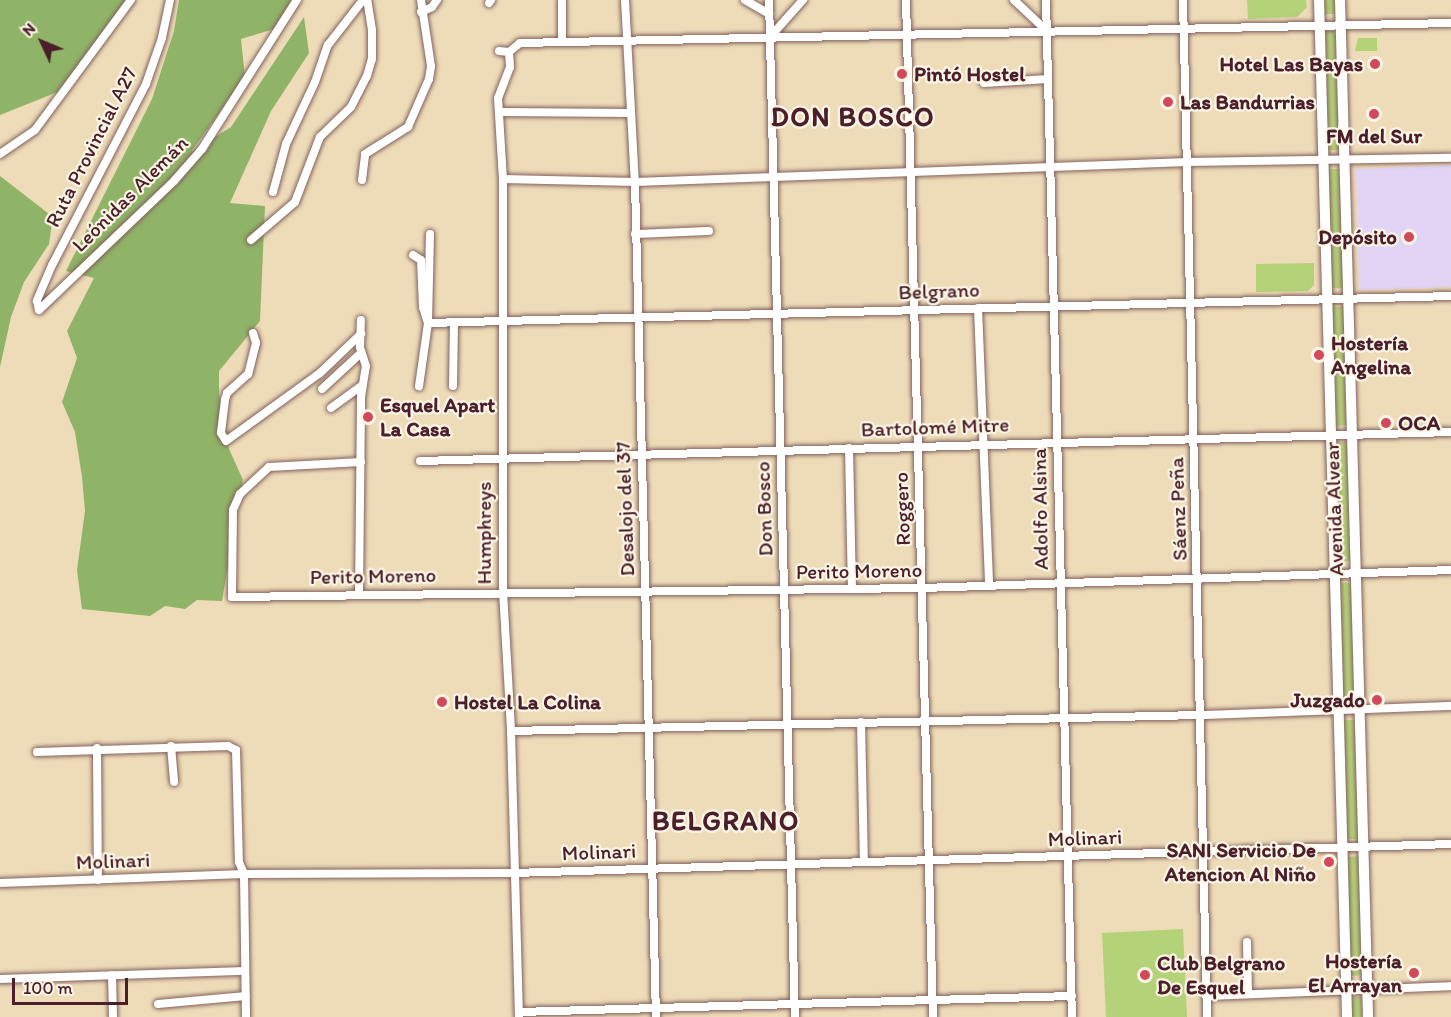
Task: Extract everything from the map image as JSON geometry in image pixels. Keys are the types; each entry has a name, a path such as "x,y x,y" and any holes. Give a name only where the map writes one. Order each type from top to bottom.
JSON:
{"main road":[{"name":"Avenida Alvear","path":"1319,0 1347,1017"},
{"name":"Avenida Alvear","path":"1340,0 1368,1017"}],"street":[{"name":"Ruta Provincial A27","path":"0,154 35,130 131,0"},
{"name":"Ruta Provincial A27","path":"36,308 52,265 146,84 162,39 170,0"},
{"name":"Leónidas Alemán","path":"36,308 45,308 202,149 297,0"},
{"path":"273,192 286,144 315,82 328,45 365,0"},
{"path":"251,240 295,202 320,137 351,106 367,76 372,59 372,30 365,0"},
{"path":"362,180 365,154 408,127 429,79 431,66 421,0"},
{"path":"421,12 432,8 437,0"},
{"path":"562,0 562,42 1451,23"},
{"name":"Desalojo del 37","path":"625,0 635,182 636,318 656,1017"},
{"path":"745,0 769,14"},
{"name":"Don Bosco","path":"769,0 795,1017"},
{"path":"770,37 803,0"},
{"name":"Roggero","path":"906,0 933,1017"},
{"path":"1014,0 1047,31"},
{"name":"Adolfo Alsina","path":"1046,0 1058,441 1062,718 1072,1017"},
{"name":"Sáenz Peña","path":"1182,0 1192,303 1202,716 1201,854 1207,1017"},
{"name":"Humphreys","path":"519,1014 513,873 512,731 503,591 503,179 498,98 510,67 504,51 520,43 562,42"},
{"path":"984,82 1048,79"},
{"path":"500,112 632,112"},
{"path":"503,179 635,182 1188,162 1451,158"},
{"path":"635,234 709,231"},
{"path":"419,386 428,323 430,234"},
{"path":"412,255 421,260 423,307 428,323"},
{"name":"Belgrano","path":"428,323 503,323 1451,296"},
{"path":"978,308 989,585"},
{"path":"359,595 363,385 366,366 361,353 361,320"},
{"path":"453,386 454,323"},
{"path":"254,333 256,343 248,374 227,393 225,400 223,438 231,441 259,414 290,396 361,334"},
{"path":"322,389 361,353"},
{"path":"331,408 363,385"},
{"name":"Bartolomé Mitre","path":"420,461 641,456 985,443 1194,440 1451,432"},
{"path":"849,448 852,589"},
{"name":"Perito Moreno","path":"362,462 269,467 235,500 232,597 503,591 645,592 923,588 1451,570"},
{"path":"512,731 926,720 1202,716 1451,706"},
{"path":"861,722 864,861"},
{"path":"171,746 174,782"},
{"path":"37,752 171,746 228,746 236,750 239,862 244,874 246,1017"},
{"path":"97,748 98,880"},
{"name":"Molinari","path":"0,883 244,874 513,873 790,863 1201,854 1451,844"},
{"path":"1247,942 1248,993"},
{"path":"0,979 245,971"},
{"path":"112,975 113,1017"},
{"path":"1206,996 1346,988 1451,986"},
{"path":"158,1004 246,996"},
{"path":"519,1014 933,997 1072,996"}],"shaded area":[{"path":"1451,165 1451,287 1359,290 1356,169"}],"green space":[{"path":"0,0 127,0 60,91 0,115"},
{"path":"179,0 292,0 274,29 241,39 245,77 191,152 231,127 304,17 309,53 271,111 230,203 265,206 260,321 219,371 219,393 229,449 243,480 222,601 197,600 185,609 165,606 150,616 82,609 77,570 85,511 82,477 75,432 62,402 77,358 67,331 94,278 66,271 152,99 174,31"},
{"path":"1247,0 1306,0 1307,7 1297,17 1248,19"},
{"path":"1323,0 1336,0 1337,14 1323,14"},
{"path":"1324,31 1337,31 1340,150 1327,150"},
{"path":"1358,38 1377,38 1377,51 1355,51"},
{"path":"1328,169 1341,169 1344,288 1331,288"},
{"path":"0,176 53,217 49,244 24,282 11,317 0,367"},
{"path":"1314,263 1314,285 1308,291 1256,292 1256,264"},
{"path":"1332,307 1345,307 1348,425 1335,426"},
{"path":"1348,442 1351,561 1338,562 1335,443"},
{"path":"1339,583 1352,583 1356,702 1342,702"},
{"path":"1344,720 1357,720 1360,839 1347,839"},
{"path":"1360,856 1363,975 1350,976 1346,857"},
{"name":"Club Belgrano De Esquel","path":"1183,929 1187,1017 1106,1017 1102,933"},
{"path":"1348,997 1361,997 1362,1017 1348,1017"}],"place":[{"name":"Hotel Las Bayas","path":"1375,64"},
{"name":"Pintó Hostel","path":"902,74"},
{"name":"Las Bandurrias","path":"1168,102"},
{"name":"FM del Sur","path":"1374,114"},
{"name":"Depósito","path":"1409,237"},
{"name":"Hostería Angelina","path":"1319,355"},
{"name":"Esquel Apart La Casa","path":"368,417"},
{"name":"OCA","path":"1386,423"},
{"name":"Juzgado","path":"1377,700"},
{"name":"Hostel La Colina","path":"442,702"},
{"name":"SANI Servicio De Atencion Al Niño","path":"1329,862"},
{"name":"Hostería El Arrayan","path":"1414,973"},
{"name":"Club Belgrano De Esquel","path":"1145,975"}],"district":[{"name":"DON BOSCO","path":"853,117"},
{"name":"BELGRANO","path":"726,821"}]}
